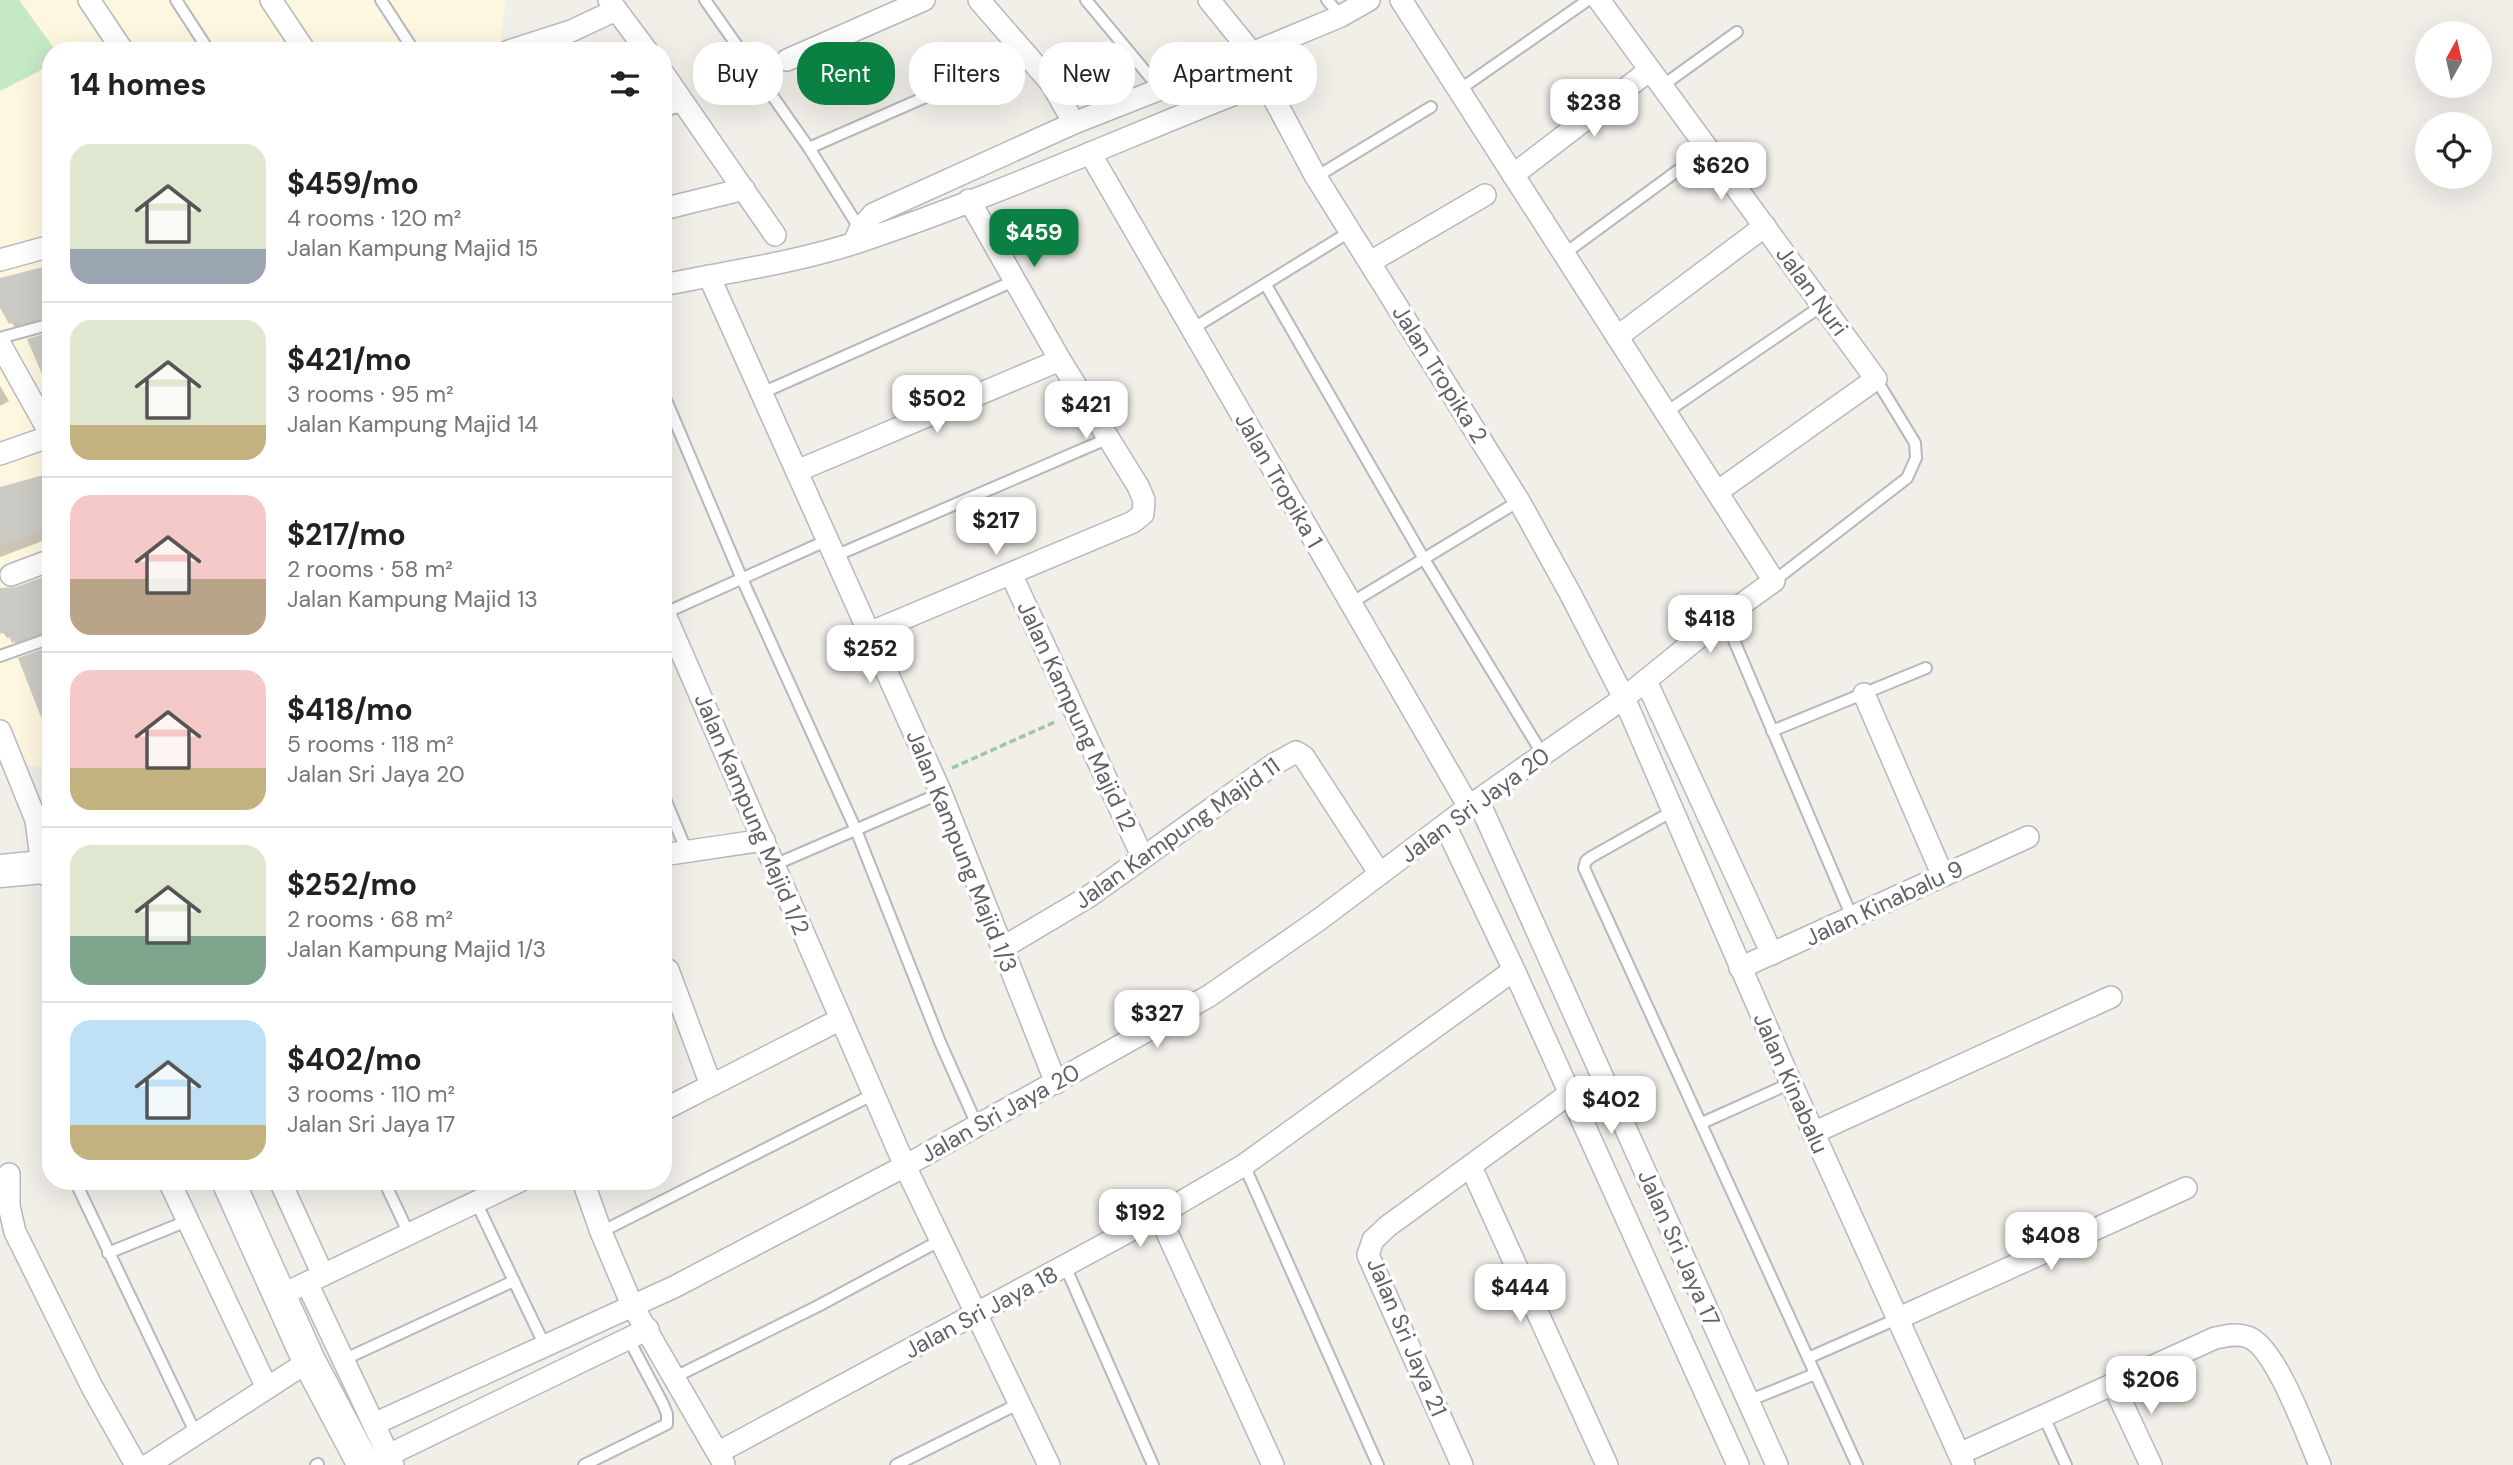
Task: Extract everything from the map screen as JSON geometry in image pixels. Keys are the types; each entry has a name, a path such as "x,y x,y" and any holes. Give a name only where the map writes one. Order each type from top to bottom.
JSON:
{"street":[{"path":"89,0 117,42"},
{"path":"271,0 298,42"},
{"path":"787,60 924,0"},
{"path":"979,0 1051,83 1074,123"},
{"name":"Jalan Tropika 2","path":"1209,0 1243,42"},
{"path":"1272,42 1334,8 1369,0"},
{"path":"1401,0 1774,581"},
{"name":"Jalan Nuri","path":"1599,0 1877,379"},
{"path":"537,42 571,31 613,5 640,42"},
{"path":"1513,175 1656,78"},
{"path":"672,85 775,235"},
{"path":"857,236 873,214 1074,123 1149,95"},
{"path":"672,283 794,260 857,236 969,200 1208,105"},
{"name":"Jalan Tropika 2","path":"1277,105 1316,177 1518,501 1571,595 1624,698"},
{"name":"Jalan Tropika 1","path":"1090,153 1351,604 1473,804"},
{"path":"672,207 744,189"},
{"path":"1370,262 1485,195"},
{"path":"869,633 1133,522 1143,514 1144,500 1138,486 1060,360 969,200"},
{"path":"1617,337 1765,226"},
{"path":"0,260 42,248"},
{"name":"Jalan Kampung Majid 1/3","path":"709,276 938,784 1056,1083"},
{"path":"0,344 42,401"},
{"path":"797,471 1060,360"},
{"path":"1717,492 1877,379"},
{"path":"0,454 42,438"},
{"path":"11,575 42,563"},
{"name":"Jalan Kampung Majid 12","path":"1011,574 1143,858"},
{"name":"Jalan Sri Jaya 20","path":"374,1424 674,1287 905,1166 1209,996 1320,919 1473,804 1624,698 1724,617 1774,581"},
{"name":"Jalan Kampung Majid 1/2","path":"672,629 905,1166 1049,1465"},
{"path":"1646,681 1772,954"},
{"path":"1864,694 1943,876"},
{"name":"Jalan Kinabalu","path":"1624,698 1671,812 1813,1133 1961,1459"},
{"path":"0,732 27,796 42,814"},
{"name":"Jalan Kampung Majid 11","path":"1002,947 1088,897 1273,764 1296,752 1304,757 1380,874"},
{"name":"Jalan Sri Jaya 17","path":"1473,804 1777,1465"},
{"name":"Jalan Sri Jaya 17","path":"1445,825 1738,1465"},
{"name":"Jalan Kinabalu 9","path":"1740,968 2028,837"},
{"path":"672,854 764,841"},
{"path":"0,871 42,869"},
{"name":"Jalan Sri Jaya 18","path":"722,1459 1244,1166 1514,971"},
{"path":"672,981 711,1085"},
{"path":"1813,1133 2111,997"},
{"path":"672,1105 841,1019"},
{"name":"Jalan Sri Jaya 21","path":"1462,1465 1368,1255 1373,1240 1388,1226 1569,1094"},
{"path":"1471,1167 1607,1465"},
{"path":"9,1174 9,1206 15,1232 92,1387 136,1465"},
{"path":"1899,1318 2186,1188"},
{"path":"173,1190 267,1388"},
{"path":"234,1190 303,1285 343,1360 374,1424 378,1463"},
{"path":"282,1190 303,1285 309,1361 378,1463"},
{"path":"303,1285 501,1190"},
{"path":"586,1190 632,1305 722,1459"},
{"path":"1159,1215 1273,1465"},
{"path":"378,1463 648,1329"},
{"path":"1961,1459 2044,1417 2215,1338 2234,1335 2248,1337 2263,1347 2278,1371 2320,1465"},
{"path":"148,1465 309,1361"},
{"path":"2114,1385 2151,1465"}],"lane":[{"path":"176,0 203,42"},
{"path":"381,0 408,42"},
{"path":"1086,0 1149,76"},
{"path":"1459,90 1588,0"},
{"path":"710,1 809,148 857,236"},
{"path":"1656,78 1737,32"},
{"path":"809,148 1026,53"},
{"path":"672,108 687,104"},
{"path":"1316,177 1431,107"},
{"path":"1564,254 1707,149"},
{"path":"1192,329 1351,231"},
{"path":"762,393 1016,280"},
{"path":"1266,285 1424,559 1543,755"},
{"path":"1665,413 1822,305"},
{"path":"0,338 42,326"},
{"path":"1774,581 1907,478 1916,458 1915,443 1877,379"},
{"path":"672,414 742,579 856,830 940,1042 977,1125"},
{"path":"672,608 742,579 832,548 1109,438"},
{"path":"1351,604 1518,501"},
{"path":"1724,617 1852,917"},
{"path":"0,656 42,641"},
{"path":"1772,731 1926,668"},
{"path":"774,865 856,830 938,784"},
{"path":"1671,812 1591,857 1584,868 1857,1465"},
{"path":"672,816 687,852"},
{"path":"1702,1124 1791,1083"},
{"path":"601,1232 874,1094"},
{"path":"1244,1166 1378,1465"},
{"path":"79,1190 196,1434"},
{"path":"388,1190 408,1234"},
{"path":"476,1202 545,1346"},
{"path":"108,1253 187,1221"},
{"path":"675,1377 818,1306 941,1240"},
{"path":"1065,1266 1153,1465"},
{"path":"343,1360 514,1281"},
{"path":"1808,1359 1899,1318"},
{"path":"584,1465 667,1424 663,1404 628,1338"},
{"path":"1748,1401 1815,1374"},
{"path":"896,1465 1020,1404"},
{"path":"2044,1417 2066,1465"}],"path":[{"path":"938,784 1075,712"}],"shaded area":[{"path":"0,0 506,0 500,42 42,42 42,768 0,761"}],"green space":[{"path":"0,0 19,0 49,42 42,42 42,70 0,91"}],"building":[{"path":"42,267 42,318 9,324 0,308 0,278"},
{"path":"42,335 42,374 27,339"},
{"path":"42,475 42,530 0,546 0,487"},
{"path":"42,577 42,633 12,643 7,631 0,634 0,588 16,587"},
{"path":"42,649 42,720 18,658"}]}
